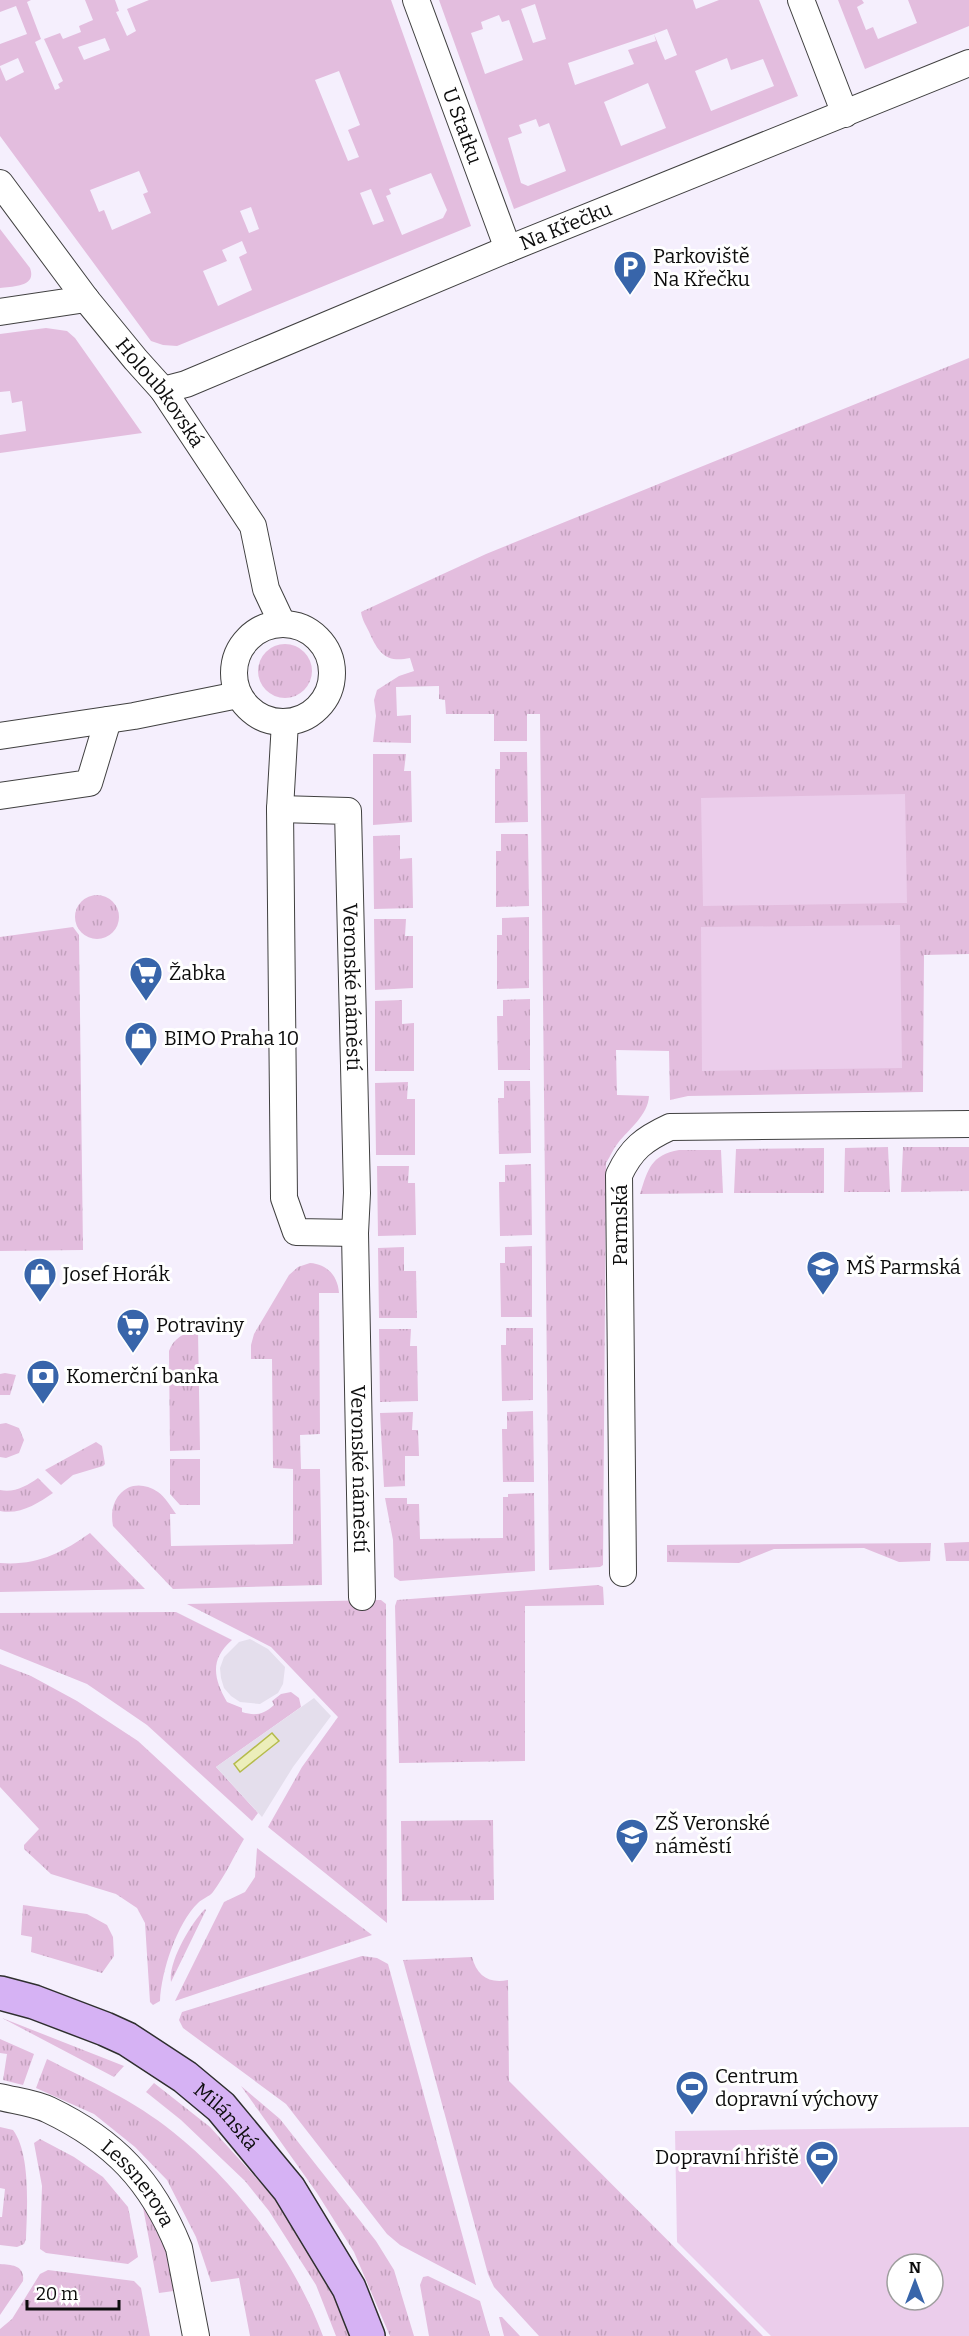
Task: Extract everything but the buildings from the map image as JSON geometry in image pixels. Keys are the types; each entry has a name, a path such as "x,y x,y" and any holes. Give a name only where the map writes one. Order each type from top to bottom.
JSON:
{"street":[{"name":"U Statku","path":"416,0 508,249"},
{"path":"801,0 845,114"},
{"name":"Na Křečku","path":"163,390 186,384 508,249 969,63"},
{"name":"Holoubkovská","path":"0,183 86,299 163,390 253,526 267,589 282,623"},
{"path":"0,312 86,299"},
{"path":"282,623 299,626 314,634 325,646 332,662 332,680 327,696 316,709 302,718 285,722 271,721 258,716 238,695 233,679 234,662 240,647 251,634 265,626 282,623"},
{"path":"0,736 201,704 238,695"},
{"path":"0,796 89,783 108,720"},
{"path":"285,722 280,809 284,1198 296,1232 355,1233"},
{"name":"Veronské náměstí","path":"280,809 348,811 357,1182 355,1233 362,1597"},
{"name":"Parmská","path":"623,1573 619,1175 628,1156 655,1134 670,1127 969,1124"},
{"name":"Milánská","path":"0,1993 34,2001 127,2039 184,2077 221,2107 289,2189 349,2288 368,2336"},
{"name":"Lessnerova","path":"0,2097 48,2110 93,2134 126,2161 145,2185 174,2236 196,2336"}],"green space":[{"path":"0,0 31,0 27,2 41,39 35,42 55,90 60,88 58,84 63,81 44,39 60,33 63,39 81,32 79,26 93,20 85,0 115,0 119,11 116,12 127,36 136,31 127,9 149,0 391,0 471,226 177,346 151,341 0,136 0,67 6,81 24,72 18,58 0,66 0,44 27,34 16,6 0,12","holes":["105,38 110,50 84,60 78,47","339,71 360,125 348,130 359,157 348,161 315,80","139,171 148,192 143,194 151,213 112,230 104,210 99,212 90,190","431,173 447,210 443,218 402,235 386,196 391,194 389,189","371,189 384,221 373,225 360,193","251,207 259,229 249,233 240,211","242,241 247,253 239,257 252,290 218,306 203,271 227,261 222,250"]},
{"path":"439,0 693,0 696,9 719,0 759,0 798,96 514,209","holes":["535,4 546,39 533,43 521,9","499,15 502,22 509,20 523,60 485,74 471,33 483,29 481,22","667,29 677,55 665,60 654,34","654,34 656,41 628,50 634,64 575,85 568,63","727,58 731,70 763,59 774,86 711,111 695,71","648,83 666,128 621,146 604,102","536,119 539,127 549,123 566,171 528,186 521,183 508,138 522,133 519,125"]},
{"path":"838,0 862,0 864,3 857,7 866,30 873,27 878,39 917,23 908,0 969,0 969,26 865,69"},
{"path":"0,229 30,268 30,279 17,286 0,288"},
{"path":"46,328 67,331 75,338 142,433 0,453 0,435 26,431 22,401 12,403 10,391 0,392 0,334"},
{"path":"969,358 969,954 924,955 923,1092 688,1096 670,1100 669,1051 616,1050 617,1095 649,1096 642,1116 616,1145 606,1163 603,1565 549,1570 540,714 527,714 527,741 494,741 494,714 446,714 445,700 439,699 439,686 396,687 397,716 411,715 411,743 373,742 376,716 374,700 377,690 399,676 414,671 410,658 390,658 381,652 363,621 361,612 486,554"},
{"path":"285,644 295,646 304,652 310,661 312,671 310,681 304,690 295,696 285,698 275,696 266,690 260,681 258,671 260,661 266,652 275,646"},
{"path":"500,752 527,752 528,822 495,823 495,769 500,769"},
{"path":"373,754 406,754 404,771 411,771 412,822 373,825"},
{"path":"501,834 528,834 529,906 496,907 496,851 501,851"},
{"path":"400,835 400,859 412,858 413,908 374,909 373,836"},
{"path":"97,895 106,896 113,901 118,908 118,926 113,933 106,938 97,939 88,938 81,933 76,926 75,917 76,908 81,901 88,896"},
{"path":"529,917 529,988 497,989 497,935 502,935 502,918"},
{"path":"374,919 406,919 405,936 413,936 413,988 375,990"},
{"path":"73,927 79,935 83,1250 0,1251 0,937"},
{"path":"530,999 530,1070 498,1070 497,1016 503,1016 503,1000"},
{"path":"402,1000 402,1024 414,1023 414,1071 375,1071 375,1001"},
{"path":"504,1081 530,1081 531,1153 499,1154 498,1098 504,1098"},
{"path":"408,1082 407,1099 415,1099 415,1155 376,1155 375,1083"},
{"path":"888,1147 890,1192 844,1192 845,1148"},
{"path":"903,1147 969,1147 969,1191 901,1192"},
{"path":"824,1148 824,1193 734,1193 736,1149"},
{"path":"679,1150 721,1150 723,1193 640,1194 652,1164 662,1155"},
{"path":"531,1164 532,1235 500,1236 499,1182 505,1182 505,1165"},
{"path":"377,1166 409,1166 408,1183 415,1183 416,1235 378,1236"},
{"path":"532,1246 532,1317 501,1317 500,1263 505,1263 505,1247"},
{"path":"404,1247 404,1271 416,1271 417,1318 379,1318 378,1248"},
{"path":"310,1263 326,1268 334,1276 339,1293 319,1293 320,1434 300,1435 301,1469 320,1469 322,1585 173,1589 113,1526 112,1515 117,1497 130,1487 148,1487 158,1492 176,1514 170,1514 171,1546 293,1544 293,1469 273,1468 272,1359 251,1359 251,1345 254,1334 289,1275 298,1267"},
{"path":"506,1328 533,1328 533,1400 502,1401 501,1345 506,1345"},
{"path":"379,1329 411,1329 410,1346 417,1346 418,1401 380,1402"},
{"path":"198,1331 200,1450 170,1451 169,1351 180,1336"},
{"path":"0,1374 16,1375 10,1395 0,1395"},
{"path":"533,1411 534,1482 503,1482 502,1429 507,1429 507,1412"},
{"path":"413,1412 412,1430 418,1430 419,1456 405,1456 405,1486 407,1486 384,1487 380,1413"},
{"path":"6,1423 19,1428 24,1440 19,1453 6,1458 0,1457 0,1424"},
{"path":"96,1442 102,1446 105,1464 103,1466 73,1475 61,1485 45,1470"},
{"path":"170,1459 200,1459 200,1505 180,1505 170,1494"},
{"path":"38,1478 53,1493 21,1510 0,1511 0,1490 10,1491 20,1488"},
{"path":"534,1493 535,1571 400,1581 394,1577 393,1540 385,1498 407,1498 407,1504 419,1504 420,1539 503,1538 503,1497 508,1497 508,1494"},
{"path":"90,1533 145,1589 0,1592 0,1563 25,1562 48,1557"},
{"path":"969,1542 969,1561 946,1561 944,1543"},
{"path":"931,1543 930,1561 899,1562 864,1548 774,1549 739,1563 667,1562 667,1545"},
{"path":"598,1585 603,1587 604,1605 525,1606 525,1761 399,1763 395,1606 397,1600"},
{"path":"381,1600 386,1604 387,1923 268,1827 302,1767 338,1717 271,1647 187,1604"},
{"path":"176,1612 232,1640 220,1655 216,1670 219,1685 227,1702 242,1708 242,1712 255,1714 262,1713 274,1705 272,1701 281,1694 291,1692 299,1698 301,1707 216,1767 258,1813 252,1821 147,1725 87,1684 0,1649 0,1613"},
{"path":"0,1664 31,1676 77,1701 138,1741 244,1839 213,1892 198,1903 183,1923 163,1976 160,2001 153,2005 150,2002 145,1923 137,1908 116,1894 51,1874 24,1849 24,1845 39,1829 0,1787"},
{"path":"493,1820 494,1900 402,1901 401,1821"},
{"path":"257,1848 372,1935 175,2001 224,1902 245,1892 255,1877"},
{"path":"23,1905 87,1914 107,1925 113,1937 114,1956 102,1973 31,1952 32,1937 21,1935"},
{"path":"205,1909 171,1982 173,1964 182,1943"},
{"path":"362,1956 377,1958 388,1964 476,2285 400,2245 387,2234 286,2104 183,2028 179,2020 182,2012"},
{"path":"472,1957 477,1969 485,1977 495,1981 508,1980 509,2081 763,2336 539,2336 494,2287 488,2274 403,1960"},
{"path":"2,2018 124,2066 114,2077"},
{"path":"0,2039 34,2054 23,2085 3,2080 7,2054 0,2053"},
{"path":"47,2059 112,2092 143,2111 197,2152 241,2199 280,2251 311,2307 323,2336 250,2336 239,2278 211,2282 196,2237 167,2180 135,2147 94,2114 36,2088"},
{"path":"154,2083 210,2127 289,2214 337,2298 350,2336 336,2336 316,2285 269,2211 245,2181 181,2120 146,2092"},
{"path":"241,2086 280,2119 376,2241 394,2270 414,2336 390,2336 354,2252 317,2193"},
{"path":"0,2127 13,2130 19,2140 25,2167 26,2239 24,2244 17,2247 0,2245 0,2217 2,2217 5,2189 0,2188"},
{"path":"40,2139 74,2157 103,2177 128,2207 138,2257 128,2264 46,2253 40,2249 42,2186 34,2143"},
{"path":"142,2202 173,2264 181,2290 159,2293"},
{"path":"0,2264 20,2269 23,2281 0,2315"},
{"path":"48,2270 134,2281 141,2288 150,2336 0,2336 0,2329 12,2319 40,2274"},
{"path":"428,2276 480,2301 490,2336 429,2336 420,2285 423,2277"},
{"path":"499,2317 502,2317 520,2336 504,2336"}],"shaded area":[{"path":"905,794 907,903 703,906 701,798"},
{"path":"900,925 902,1068 702,1071 701,927"},
{"path":"250,1639 268,1649 285,1667 283,1684 278,1693 260,1704 240,1702 231,1696 224,1688 221,1678 220,1668 224,1657 239,1642"},
{"path":"314,1698 331,1716 293,1767 262,1817 216,1767","holes":["272,1733 279,1741 240,1772 234,1764"]},
{"path":"272,1733 279,1741 240,1772 234,1764"},
{"name":"Dopravní hřiště","path":"969,2127 969,2336 771,2336 677,2242 675,2131"}],"place":[{"name":"Parkoviště Na Křečku","path":"630,296"},
{"name":"Žabka","path":"146,1002"},
{"name":"BIMO Praha 10","path":"141,1067"},
{"name":"MŠ Parmská","path":"823,1296"},
{"name":"Josef Horák","path":"40,1303"},
{"name":"Potraviny","path":"133,1354"},
{"name":"Komerční banka","path":"43,1405"},
{"name":"ZŠ Veronské náměstí","path":"632,1864"},
{"name":"Centrum dopravní výchovy","path":"692,2116"},
{"name":"Dopravní hřiště","path":"822,2186"}]}
